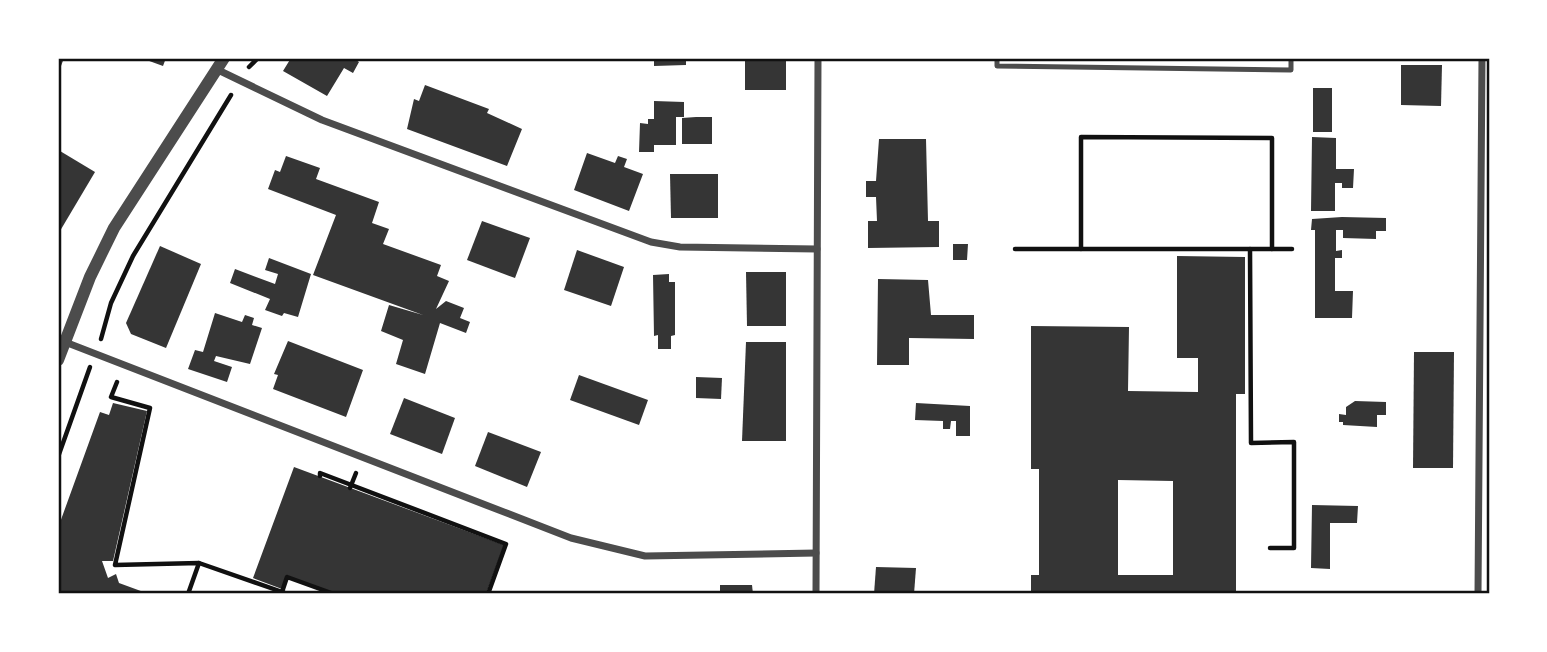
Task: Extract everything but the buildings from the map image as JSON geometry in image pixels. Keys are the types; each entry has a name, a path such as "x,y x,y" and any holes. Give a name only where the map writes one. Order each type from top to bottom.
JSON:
{"street":[{"path":"816,594 818,58"},
{"path":"1478,594 1482,58"},
{"path":"58,360 114,228 220,63 322,120 651,242 680,247 817,249"},
{"path":"64,342 571,538 645,555 816,553"}],"lane":[{"path":"997,58 997,66 1291,70 1291,58"}],"path":[{"path":"100,341 111,303 133,256 233,90"},
{"path":"1081,249 1081,137 1272,138 1272,249"},
{"path":"1015,249 1292,249"},
{"path":"1250,249 1251,443 1294,442 1294,548 1270,548"},
{"path":"58,457 91,366"},
{"path":"117,382 111,397 150,408 115,565 199,563 281,591 288,577 334,594"},
{"path":"320,476 320,473 506,544 488,594"},
{"path":"351,487 354,476"},
{"path":"479,535 483,526"},
{"path":"188,594 199,563"},
{"path":"312,594 315,586"}]}
